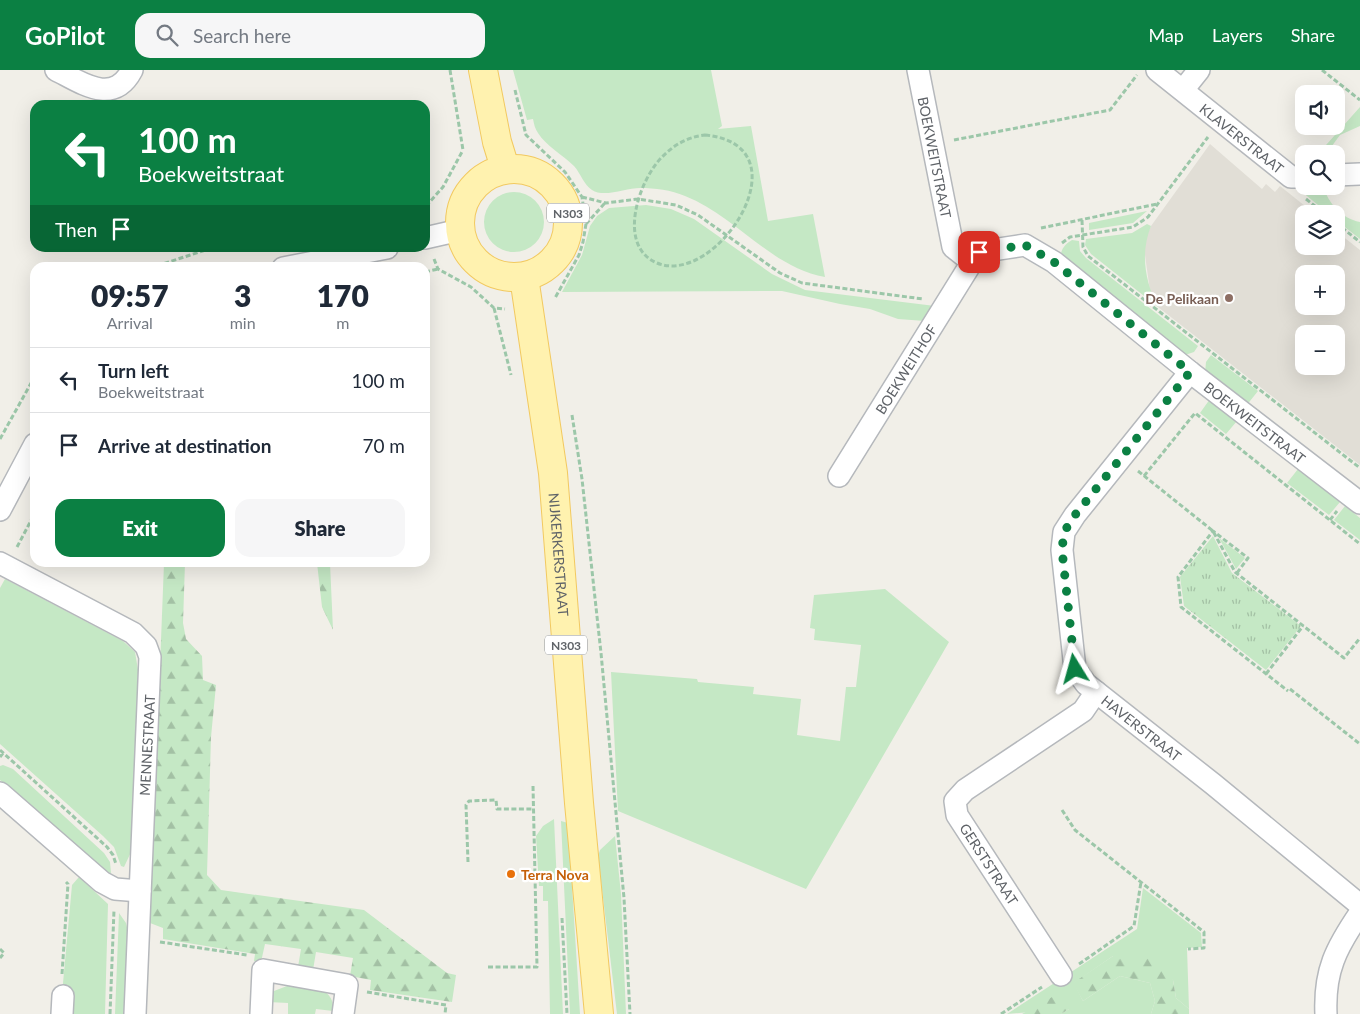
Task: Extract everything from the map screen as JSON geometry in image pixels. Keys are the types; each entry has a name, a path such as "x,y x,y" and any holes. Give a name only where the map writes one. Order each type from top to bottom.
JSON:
{"main road":[{"path":"483,70 497,142 505,168 490,174 476,184 466,197 461,213 460,230 466,247 475,261 490,271 506,277 524,277"},
{"name":"N303","path":"505,168 522,168 539,173 553,183 563,197 568,213 569,230 564,247 554,261 540,271 524,277"},
{"name":"NIJKERKERSTRAAT","path":"524,277 552,473 579,803 599,1014"}],"street":[{"path":"56,70 95,89 105,90 119,85 132,70"},
{"name":"BOEKWEITSTRAAT","path":"918,70 953,247 972,262"},
{"name":"KLAVERSTRAAT","path":"1157,70 1221,119 1291,177 1295,177"},
{"path":"1183,90 1199,70"},
{"path":"1345,175 1360,174"},
{"path":"430,238 460,230"},
{"path":"972,262 979,252 1025,245"},
{"name":"BOEKWEITSTRAAT","path":"1025,245 1049,259 1190,372 1360,502"},
{"path":"314,262 366,252"},
{"name":"BOEKWEITHOF","path":"839,476 972,262"},
{"name":"HAVERSTRAAT","path":"1190,372 1075,515 1064,532 1062,550 1074,662 1080,677 1096,692 1214,784 1360,905"},
{"path":"0,510 30,453"},
{"name":"MENNESTRAAT","path":"0,563 134,634 146,646 150,657 135,1014"},
{"name":"GERSTSTRAAT","path":"1062,975 957,816 956,801 965,790 1083,711 1096,692"},
{"path":"0,794 102,882 115,889 140,891"},
{"path":"1326,1014 1325,993 1333,958 1360,913"},
{"path":"262,1014 264,970 347,985 343,1014"}],"path":[{"path":"430,202 443,187 463,150 450,70"},
{"path":"934,144 1110,110 1140,70"},
{"path":"1322,70 1360,99"},
{"path":"514,88 526,135 565,172 582,197 586,224 579,255 555,298 556,308"},
{"path":"1049,259 1070,237 1133,227 1148,217 1221,119"},
{"path":"705,135 732,141 748,156 751,172 751,191 747,206 727,235 705,254 688,262 668,266 647,258 637,240 634,218 638,199 653,168 677,144 692,136 705,135"},
{"path":"582,197 606,203 638,199 676,205 698,215 780,273 802,283 948,302"},
{"path":"586,224 606,203"},
{"path":"1025,245 1024,232 1158,204"},
{"path":"1082,220 1083,246 1088,256 1360,468"},
{"path":"1345,230 1360,242"},
{"path":"430,246 438,269 471,287 494,308"},
{"path":"169,262 200,252"},
{"path":"430,271 438,269"},
{"path":"0,439 30,385"},
{"path":"572,412 582,479 602,663 624,898 630,1014"},
{"path":"1237,573 1248,558 1144,476 1195,413 1360,544"},
{"path":"1214,531 1237,573 1344,658 1360,638"},
{"path":"1214,531 1178,577 1181,607 1266,674 1360,744"},
{"path":"1266,674 1303,626"},
{"path":"0,757 3,753"},
{"path":"488,967 537,967 533,786"},
{"path":"468,862 466,806 469,801 496,800 497,809 533,809"},
{"path":"1062,810 1075,830 1204,932 1204,948 1188,949"},
{"path":"62,878 68,884 60,996 63,1005"},
{"path":"1001,1014 1134,926 1141,882"},
{"path":"160,942 252,956"},
{"path":"0,949 4,953 0,958"},
{"path":"347,985 348,980 368,984 367,992 446,1005 445,1014"}],"shaded area":[{"name":"De Pelikaan","path":"1210,144 1262,189 1266,184 1275,192 1280,186 1304,205 1295,205 1295,255 1345,255 1345,238 1360,250 1360,465 1158,307 1150,291 1145,255 1145,239 1151,226"}],"green space":[{"path":"513,70 711,70 722,126 718,129 751,126 768,221 813,214 825,277 787,263 721,216 680,194 646,188 634,188 609,193 592,190 574,166 541,138 536,130 533,119 527,120"},
{"path":"1360,107 1360,126 1345,133 1345,124"},
{"path":"1335,135 1340,135 1333,145 1326,145"},
{"path":"514,192 531,197 539,205 544,222 539,239 531,247 514,252 497,247 489,239 484,222 489,205 497,197"},
{"path":"1306,195 1327,195 1333,205 1318,205"},
{"path":"646,205 671,209 694,219 772,274 805,290 935,306 925,321 898,319 870,309 782,291 562,292 582,255 590,226 597,216 609,208"},
{"path":"1147,211 1133,223 1089,230 1089,223"},
{"path":"1345,216 1360,222 1360,239 1345,227"},
{"path":"1147,224 1151,226 1145,257 1147,278 1158,307 1091,254 1085,245 1086,239 1132,233"},
{"path":"1072,240 1079,241 1080,251 1086,258 1198,346 1194,352 1182,356 1061,258 1061,252 1067,243"},
{"path":"1211,355 1258,391 1246,406 1205,373 1206,362"},
{"path":"1210,399 1237,421 1226,434 1200,413"},
{"path":"1298,469 1340,502 1329,515 1287,483"},
{"path":"1345,506 1360,518 1360,540 1334,520"},
{"path":"1213,536 1232,573 1301,626 1266,670 1184,606 1180,577"},
{"path":"1219,538 1245,558 1236,569"},
{"path":"164,567 185,567 183,623 186,639 202,656 203,680 216,685 211,737 207,875 221,890 364,910 447,973 456,975 452,1002 370,990 371,980 350,976 353,958 316,952 313,970 298,967 301,949 265,944 261,962 254,961 255,954 163,939 163,928 150,923"},
{"path":"317,567 330,567 333,630 322,607"},
{"path":"5,579 123,641 135,652 138,670 132,850 124,867 121,866 114,847 103,836 0,744 0,588"},
{"path":"885,589 949,642 806,889 618,811 611,672 697,679 698,682 754,687 753,694 801,699 797,735 840,741 846,687 856,687 861,645 814,640 815,629 810,628 814,595"},
{"path":"3,765 13,769 104,853 110,862 111,873 99,871 0,780 0,766"},
{"path":"554,819 563,1014 550,1014 548,901 543,901 543,886 539,886 536,836 543,826"},
{"path":"561,821 568,823 580,1014 570,1014"},
{"path":"615,836 621,894 626,1014 617,1014 598,856 600,850"},
{"path":"79,877 108,904 105,1014 69,1014 62,994 72,885"},
{"path":"1143,888 1201,933 1202,947 1187,948 1189,1009 1176,998 1173,980 1113,956 1074,983 1083,1001 1120,976 1150,983 1155,1001 1151,1014 1061,1014 1069,1009 1007,1014 1137,929"},
{"path":"119,913 126,923 128,931 125,1014 115,1014"},
{"path":"1133,954 1163,960 1173,980 1176,998 1189,1009 1189,1014 1151,1014 1155,1001 1150,983 1120,976 1083,1001 1073,983 1113,956"},
{"path":"287,986 310,987 325,992 333,1002 333,1011 316,1009 315,1014 288,1014 288,1003 268,1002 274,991"},
{"path":"1059,993 1069,1009 1061,1014 1022,1014"}],"place":[{"name":"De Pelikaan","path":"1229,298"},
{"name":"Terra Nova","path":"511,874"}],"route":[{"path":"979,252 1025,245 1032,247 1054,262 1190,372 1068,523 1064,532 1062,550 1075,669"}]}
